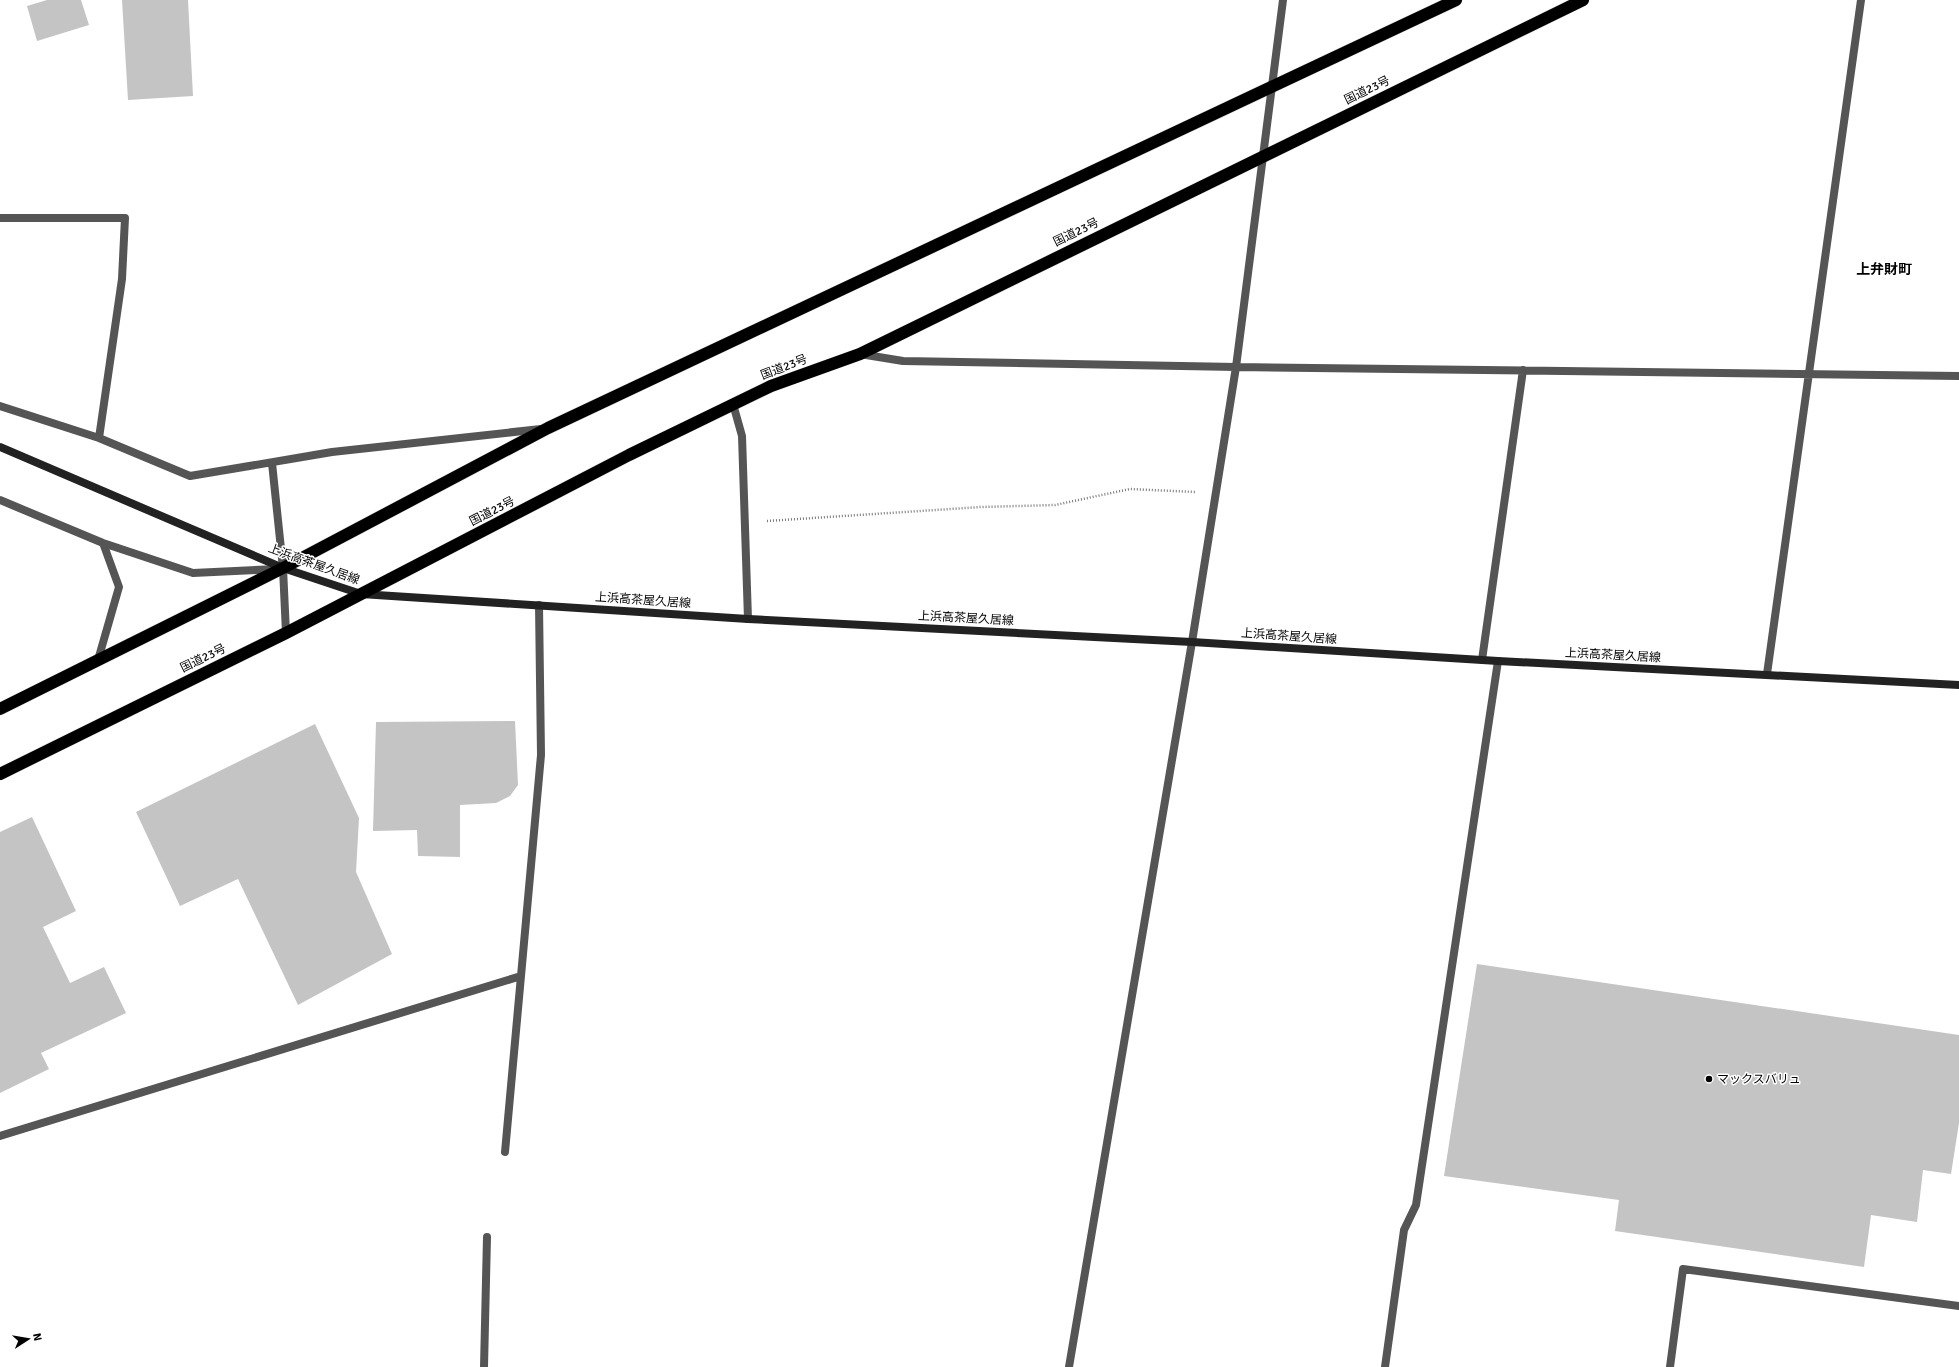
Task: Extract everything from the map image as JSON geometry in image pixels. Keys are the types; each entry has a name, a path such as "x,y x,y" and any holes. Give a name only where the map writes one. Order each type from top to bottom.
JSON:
{"highway":[{"path":"0,710 283,568 548,428 1456,0"},
{"name":"国道23号","path":"0,774 286,633 629,455 733,404 771,386 860,354 1583,0"}],"main road":[{"name":"上浜高茶屋久居線","path":"0,447 283,568 361,594 748,619 1959,685"}],"street":[{"path":"1069,1367 1192,642 1236,367 1283,0"},
{"path":"1767,674 1861,0"},
{"path":"0,218 125,218 122,279 99,438"},
{"path":"860,354 903,361 1236,367 1959,376"},
{"path":"1482,660 1523,370"},
{"path":"733,404 742,436 748,619"},
{"path":"0,406 99,438 190,476 332,452 548,428"},
{"path":"272,463 283,568 286,633"},
{"path":"0,500 103,544 193,573 283,568"},
{"path":"98,660 119,587 103,544"},
{"path":"505,1152 541,754 539,606"},
{"path":"1385,1367 1404,1230 1416,1205 1498,661"},
{"path":"0,1136 521,976"},
{"path":"484,1367 487,1237"},
{"path":"1670,1367 1683,1269 1959,1306"}],"path":[{"path":"745,523 981,507 1056,505 1130,489 1216,493"}],"building":[{"path":"47,0 81,0 89,25 37,41 27,6"},
{"path":"122,0 188,0 193,96 128,100"},
{"path":"515,721 518,785 510,796 496,803 460,805 460,857 418,856 417,830 373,831 376,722"},
{"path":"315,724 359,818 356,872 392,954 298,1005 238,879 180,906 136,812"},
{"path":"32,817 76,911 43,927 70,983 104,967 126,1013 41,1053 49,1069 0,1093 0,832"},
{"name":"マックスバリュ","path":"1477,964 1959,1035 1959,1123 1951,1174 1923,1170 1917,1222 1871,1215 1864,1267 1615,1231 1619,1200 1444,1176"}],"place":[{"name":"マックスバリュ","path":"1709,1079"}],"district":[{"name":"上弁財町","path":"1884,269"}]}
